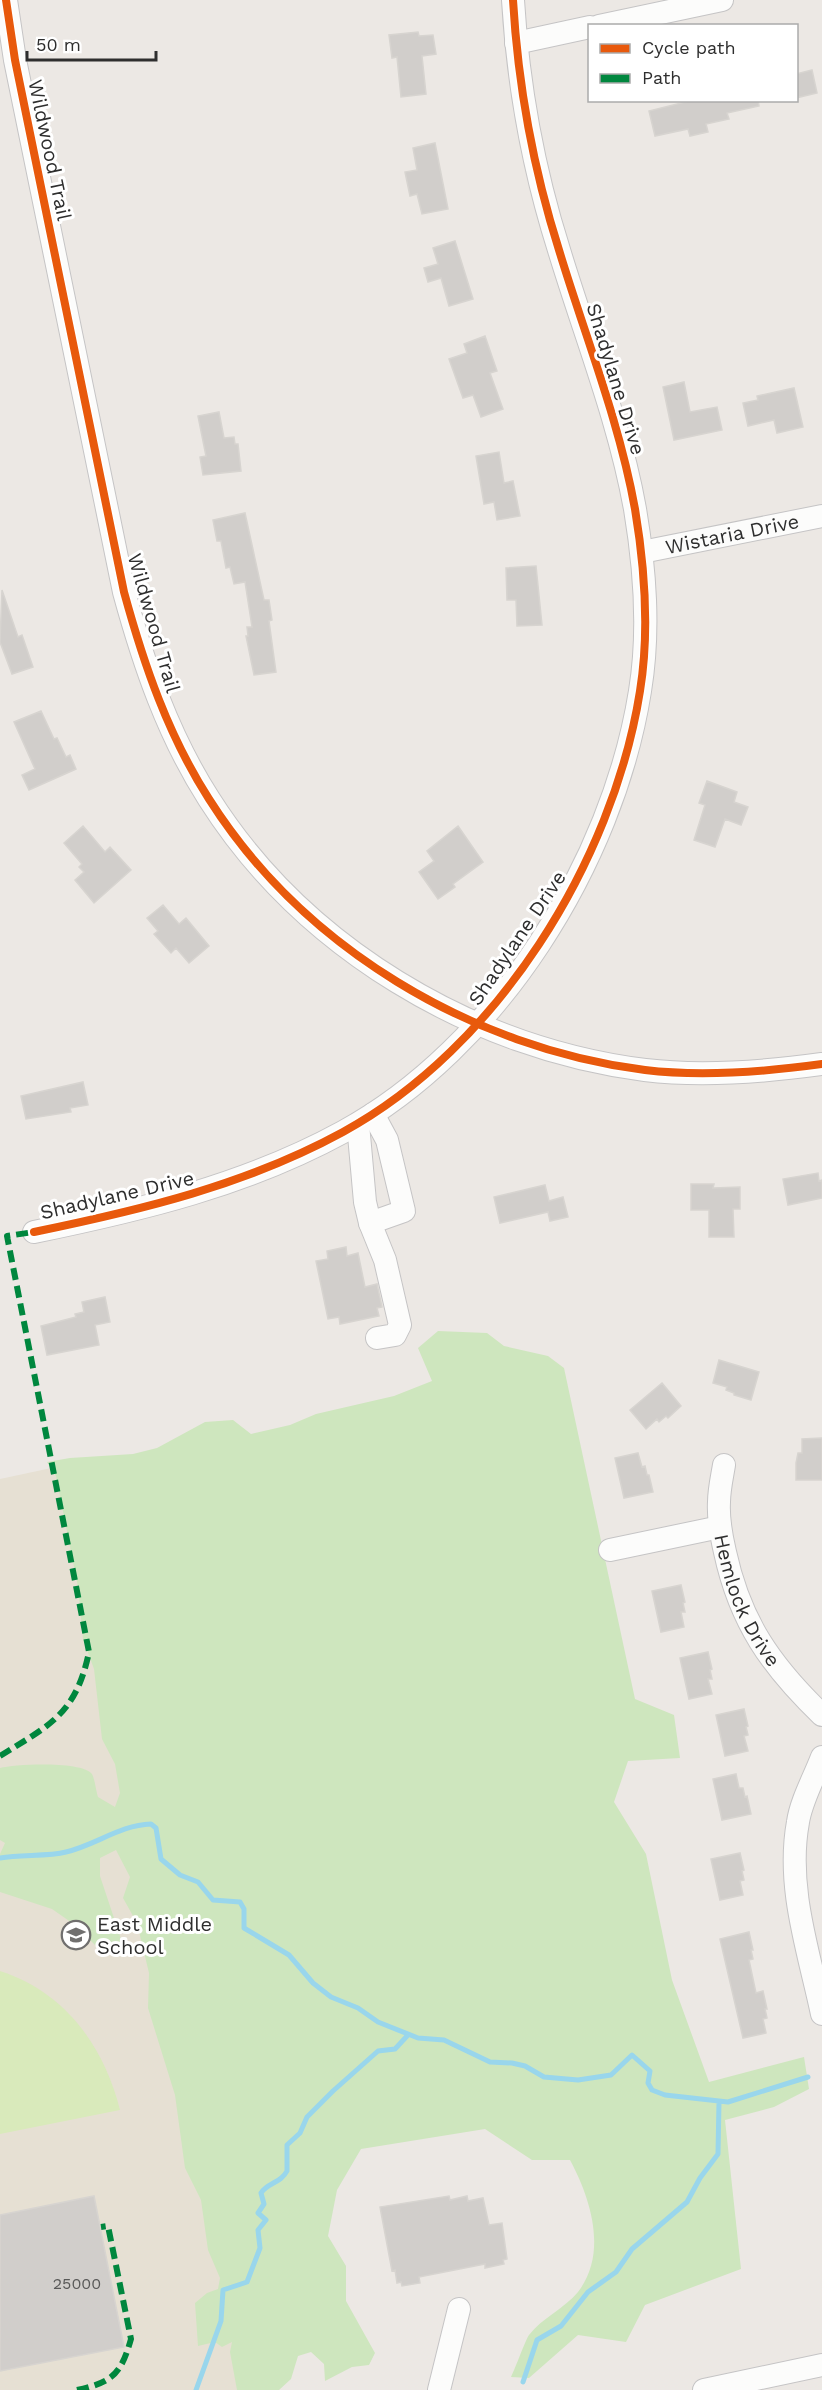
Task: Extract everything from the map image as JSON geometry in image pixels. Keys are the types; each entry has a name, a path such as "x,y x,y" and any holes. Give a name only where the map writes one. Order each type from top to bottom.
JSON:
{"street":[{"name":"Wildwood Trail","path":"6,0 15,60 124,592 149,679 166,718 209,800 233,834 276,886 354,953 413,991 480,1023 546,1047 645,1070 731,1072 822,1064"},
{"name":"Shadylane Drive","path":"34,1232 141,1209 210,1189 281,1162 366,1119 420,1078 480,1023 500,998 552,923 582,871 605,818 629,744 640,691 645,619 642,552 620,443 558,249 525,117 513,0"},
{"path":"608,24 722,0"},
{"path":"516,43 588,27"},
{"name":"Wistaria Drive","path":"642,552 822,516"},
{"path":"366,1119 387,1140 404,1211 370,1223"},
{"path":"366,1119 370,1223 385,1260 400,1325 395,1335 377,1338"},
{"name":"Hemlock Drive","path":"724,1465 719,1502 720,1527 730,1578 750,1629 793,1687 822,1715"},
{"path":"610,1550 720,1527"},
{"path":"822,1757 798,1820 794,1856 795,1887 822,2014"},
{"path":"439,2390 459,2309"},
{"path":"704,2390 821,2370"}],"shaded area":[{"name":"East Middle School","path":"56,1467 244,2390 0,2390 0,1479"}],"green space":[{"path":"438,1331 487,1333 504,1346 548,1356 564,1368 635,1699 674,1715 680,1758 628,1761 614,1802 646,1854 672,1980 709,2082 804,2057 809,2089 774,2107 725,2120 741,2269 645,2305 626,2342 578,2335 529,2378 511,2377 527,2338 540,2323 578,2292 587,2277 592,2260 594,2243 590,2209 570,2160 532,2160 485,2129 361,2149 337,2190 328,2236 346,2266 346,2301 375,2353 369,2365 352,2367 325,2381 324,2364 311,2352 298,2356 291,2379 279,2390 237,2390 230,2352 232,2342 222,2347 215,2342 198,2346 195,2303 207,2293 218,2289 220,2278 208,2250 201,2200 185,2168 175,2095 148,2008 149,1973 137,1923 123,1898 130,1877 116,1850 100,1858 100,1876 122,1942 98,1948 75,1925 52,1909 0,1892 0,1854 5,1843 0,1840 0,1768 20,1765 76,1767 92,1774 98,1797 115,1807 120,1793 115,1764 102,1739 94,1669 83,1639 78,1587 56,1476 47,1462 70,1458 133,1454 157,1448 205,1422 233,1420 251,1434 290,1425 316,1414 394,1396 432,1381 418,1348"},
{"path":"0,1971 23,1980 44,1993 78,2024 104,2064 120,2110 0,2134"}],"building":[{"path":"418,32 419,36 433,35 436,54 422,56 426,94 401,97 397,57 392,58 389,35"},
{"path":"812,70 817,93 798,98 798,74"},
{"path":"685,102 758,102 759,106 727,113 729,119 706,124 708,132 690,136 688,129 655,136 649,111"},
{"path":"435,143 448,209 422,214 417,194 410,196 405,172 417,170 413,148"},
{"path":"455,241 473,299 449,306 441,278 428,282 424,268 438,264 433,248"},
{"path":"485,336 497,371 490,373 503,409 481,417 473,395 463,398 449,359 467,353 464,344"},
{"path":"684,382 690,412 717,407 722,430 674,440 663,387"},
{"path":"794,388 803,427 777,433 774,420 748,426 743,403 758,400 757,396"},
{"path":"219,412 224,438 234,437 235,444 238,444 241,471 203,475 200,457 206,456 198,416"},
{"path":"499,452 504,483 513,481 520,516 497,520 494,502 484,504 476,456"},
{"path":"245,513 264,600 269,600 272,620 269,621 276,672 254,675 246,636 248,636 247,627 252,627 245,582 234,584 230,567 226,568 221,541 217,541 213,520"},
{"path":"536,566 542,625 517,626 516,600 507,600 506,568"},
{"path":"2,590 18,637 22,635 33,667 12,674 0,642"},
{"path":"41,711 54,739 57,738 66,757 70,755 76,769 29,790 22,775 35,769 14,722"},
{"path":"707,781 737,792 734,802 748,807 741,825 725,819 715,847 694,840 705,805 699,803"},
{"path":"83,826 105,852 110,847 131,870 94,903 75,880 84,872 79,867 82,864 64,843"},
{"path":"458,826 483,862 453,884 455,887 438,899 419,872 434,861 427,851"},
{"path":"163,905 179,924 186,918 209,946 189,963 176,948 171,953 154,934 158,931 147,918"},
{"path":"83,1082 88,1105 70,1108 71,1112 26,1119 21,1096"},
{"path":"818,1173 819,1181 822,1180 822,1198 788,1205 783,1179"},
{"path":"691,1184 714,1184 713,1188 740,1187 740,1209 733,1209 734,1237 709,1237 709,1210 691,1210"},
{"path":"545,1185 549,1201 563,1197 568,1217 550,1221 548,1212 500,1223 494,1197"},
{"path":"346,1247 347,1256 358,1253 365,1287 377,1284 382,1307 377,1308 379,1316 340,1324 339,1317 328,1319 316,1261 328,1259 327,1251"},
{"path":"105,1297 110,1322 95,1325 99,1345 47,1355 41,1326 76,1317 75,1314 84,1312 82,1302"},
{"path":"719,1360 759,1372 751,1400 734,1395 726,1390 727,1387 713,1383"},
{"path":"662,1383 681,1406 668,1418 666,1416 659,1422 657,1419 646,1429 630,1410"},
{"path":"822,1438 822,1480 796,1480 796,1463 798,1453 802,1453 802,1439"},
{"path":"638,1453 642,1467 645,1466 647,1475 649,1475 653,1492 624,1498 615,1458"},
{"path":"681,1585 685,1602 683,1603 685,1612 681,1612 684,1627 661,1632 652,1591"},
{"path":"708,1652 712,1679 708,1679 712,1694 689,1699 680,1658"},
{"path":"744,1709 748,1735 744,1736 748,1751 725,1756 716,1715"},
{"path":"736,1774 739,1788 743,1788 745,1797 747,1796 751,1814 722,1820 713,1779"},
{"path":"740,1853 744,1870 742,1871 744,1880 740,1881 743,1895 720,1900 711,1859"},
{"path":"749,1932 753,1959 749,1960 756,1993 763,1991 767,2018 763,2019 766,2033 743,2038 720,1939"},
{"path":"94,2196 124,2347 0,2371 0,2215"},
{"path":"449,2196 450,2200 467,2196 468,2201 483,2198 489,2225 502,2223 507,2259 503,2260 504,2264 485,2268 485,2264 419,2277 420,2283 402,2286 401,2282 397,2283 395,2270 392,2271 380,2207"}],"waterway":[{"path":"0,1858 66,1852 118,1831 151,1824 156,1828 161,1859 180,1875 198,1882 213,1900 240,1902 244,1909 244,1928 289,1955 313,1983 331,1997 358,2008 378,2022 418,2038 444,2040 490,2062 525,2066 544,2077 578,2080 611,2075 632,2055 650,2071 648,2083 652,2090 665,2095 728,2102 808,2077"},
{"path":"196,2390 221,2321 223,2290 247,2282 260,2248 258,2230 266,2220 258,2213 264,2204 261,2193 287,2171 287,2145 300,2133 307,2117 333,2091 378,2051 395,2049 408,2035"},
{"path":"523,2382 537,2340 561,2326 588,2292 616,2272 632,2249 687,2202 700,2178 718,2154 719,2102"}],"marked path":[{"path":"0,1756 47,1726 58,1716 77,1690 89,1652 7,1236 34,1232"},
{"path":"77,2390 99,2384 114,2375 123,2361 131,2339 108,2226 101,2227"}],"cycle path":[{"path":"6,0 15,60 124,592 149,673 169,725 194,775 248,852 292,901 342,944 397,982 455,1014 517,1039 580,1058 667,1072 734,1073 822,1064"},
{"path":"34,1232 153,1205 269,1167 343,1132 399,1096 451,1052 498,1001 539,944 575,884 604,820 626,756 640,691 645,645 645,600 641,554 635,509 620,443 550,219 534,157 523,95 513,0"}],"place":[{"name":"East Middle School","path":"76,1935"}]}
